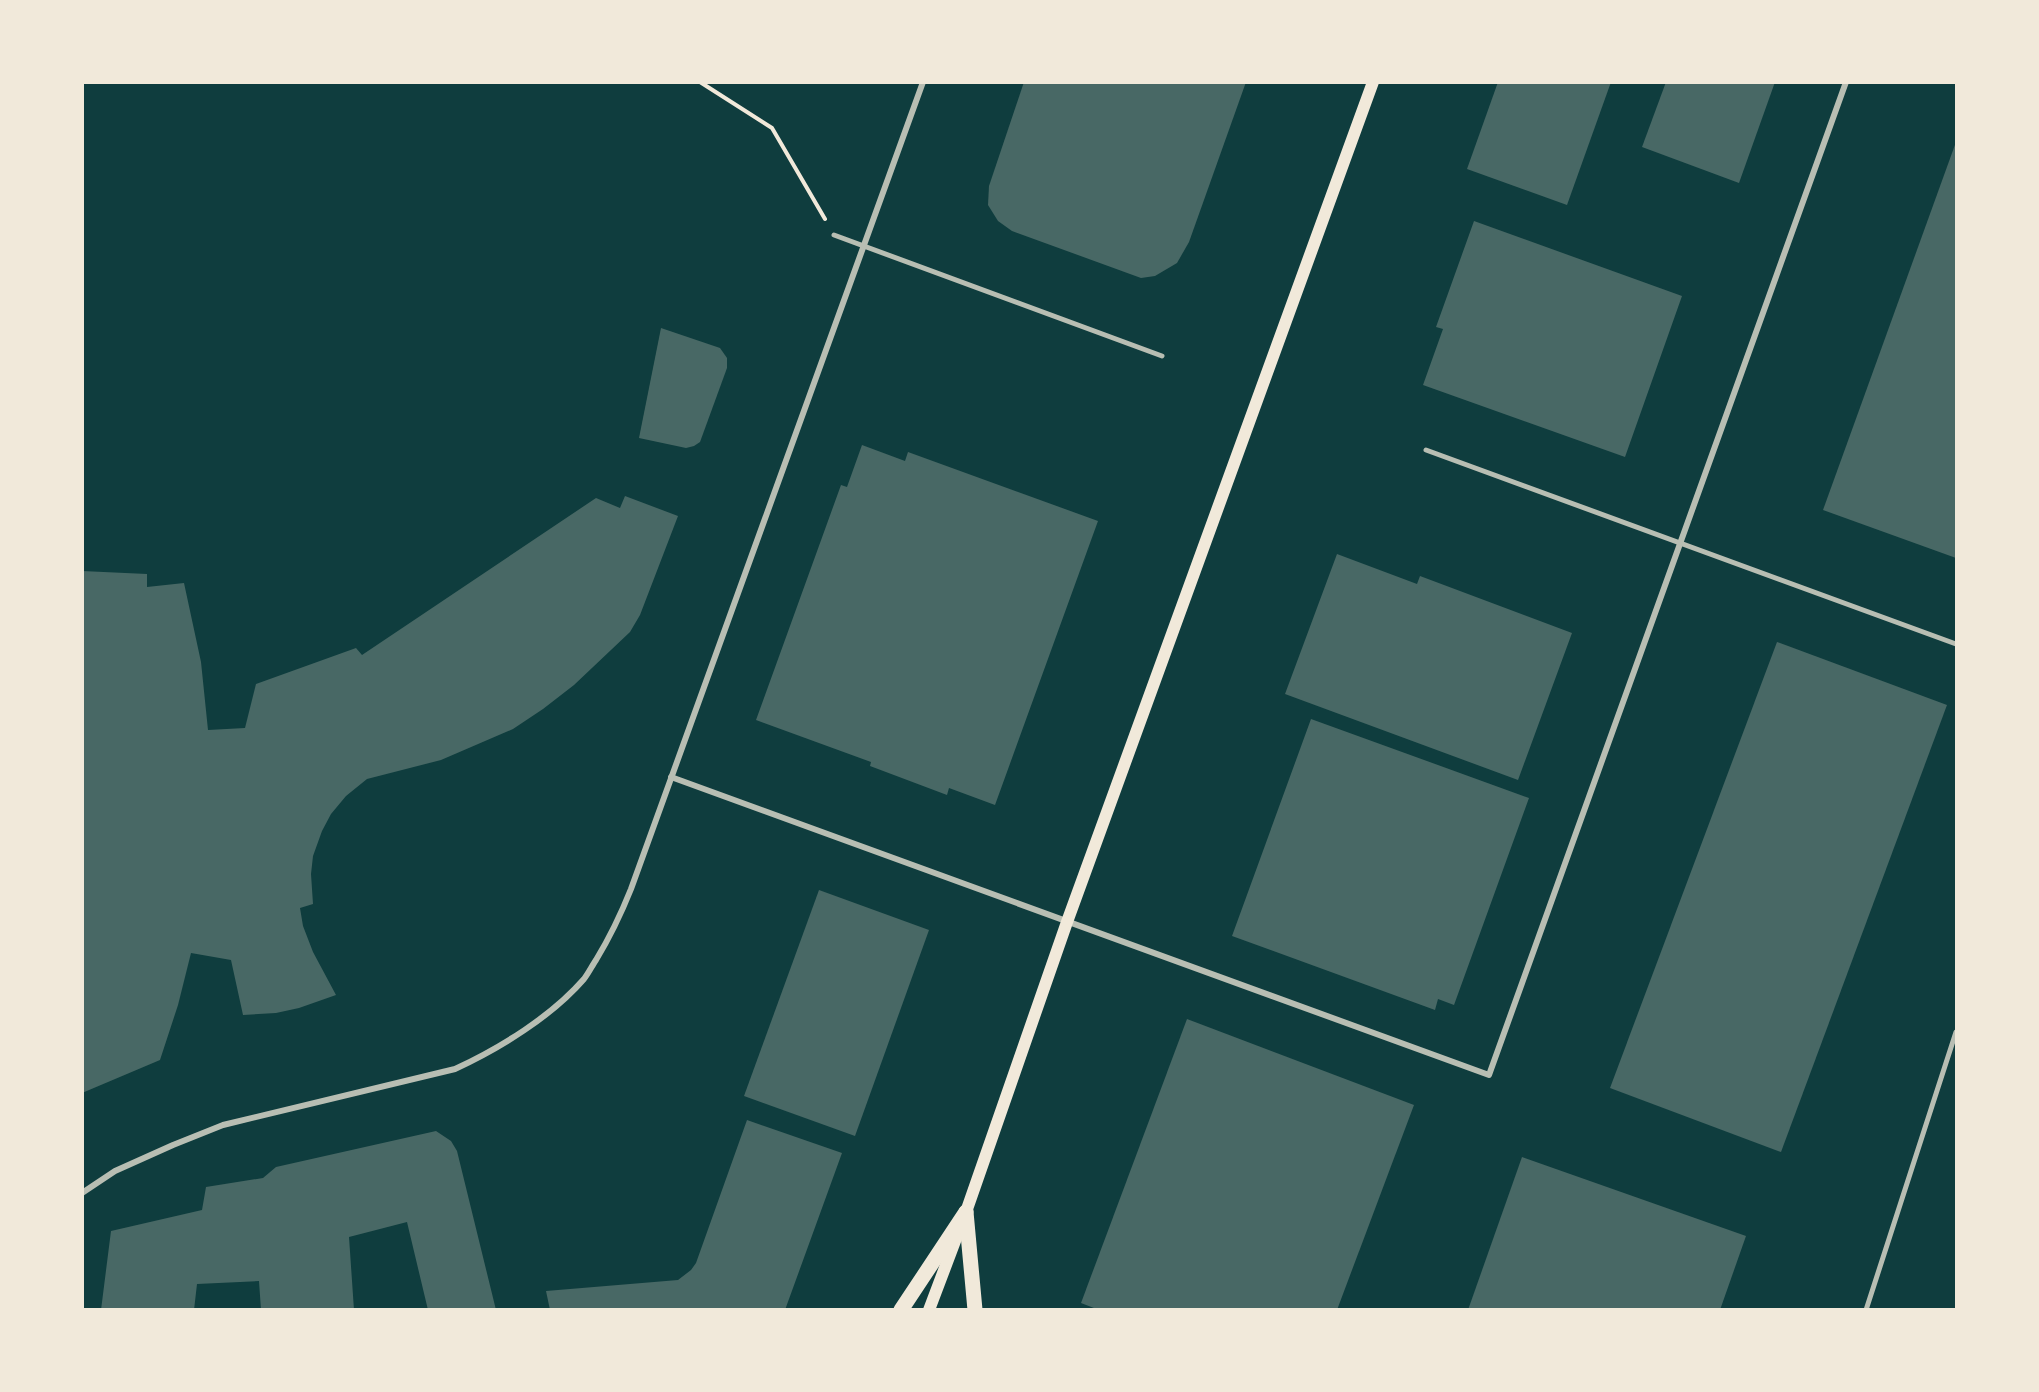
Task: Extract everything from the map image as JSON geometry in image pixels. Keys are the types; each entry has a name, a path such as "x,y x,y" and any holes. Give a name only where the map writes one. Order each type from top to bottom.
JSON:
{"main road":[{"path":"929,1310 966,1212 1067,922 1373,82"},
{"path":"901,1310 966,1212"},
{"path":"966,1212 975,1310"}],"street":[{"path":"82,1194 115,1171 223,1125 454,1069 489,1053 518,1034 554,1007 584,979 614,930 631,889 923,82"},
{"path":"671,777 1489,1075 1846,82"},
{"path":"834,235 1162,356"},
{"path":"1426,450 1956,644"},
{"path":"1866,1310 1956,1032"}],"path":[{"path":"700,82 772,129 834,235"}],"building":[{"path":"1024,82 1246,82 1189,242 1177,263 1155,276 1141,278 1012,231 998,221 988,205 989,186"},
{"path":"1498,82 1611,82 1567,205 1467,169"},
{"path":"1666,82 1775,82 1739,183 1642,147"},
{"path":"1956,142 1956,558 1823,510"},
{"path":"1474,221 1682,296 1625,457 1423,385 1443,329 1436,327"},
{"path":"661,328 720,348 727,358 727,368 700,442 686,448 639,438"},
{"path":"862,445 905,461 908,452 1098,521 995,805 949,788 947,795 870,766 871,762 756,720 841,485 847,487"},
{"path":"625,496 678,516 640,615 630,632 574,685 513,729 441,760 367,779 346,796 331,814 313,856 311,874 313,904 300,908 303,926 313,952 336,995 299,1008 276,1013 243,1015 231,960 191,953 178,1005 160,1060 82,1093 82,571 147,574 147,587 184,583 201,662 208,730 245,728 256,684 356,648 362,655 596,498 620,508"},
{"path":"1337,554 1417,584 1420,576 1572,633 1518,780 1285,694"},
{"path":"1777,642 1947,705 1781,1152 1610,1088"},
{"path":"1311,719 1529,798 1454,1005 1438,999 1435,1010 1232,936"},
{"path":"819,890 929,930 855,1136 744,1096"},
{"path":"1187,1019 1414,1105 1337,1310 1099,1310 1081,1303"},
{"path":"747,1120 842,1153 785,1310 550,1310 546,1291 678,1280 691,1270 696,1263"},
{"path":"436,1131 451,1141 457,1151 496,1310 428,1310 407,1222 349,1237 354,1310 261,1310 259,1281 197,1284 194,1310 101,1310 111,1231 202,1210 206,1187 263,1178 276,1167"},
{"path":"1522,1157 1746,1236 1720,1310 1468,1310"}]}
